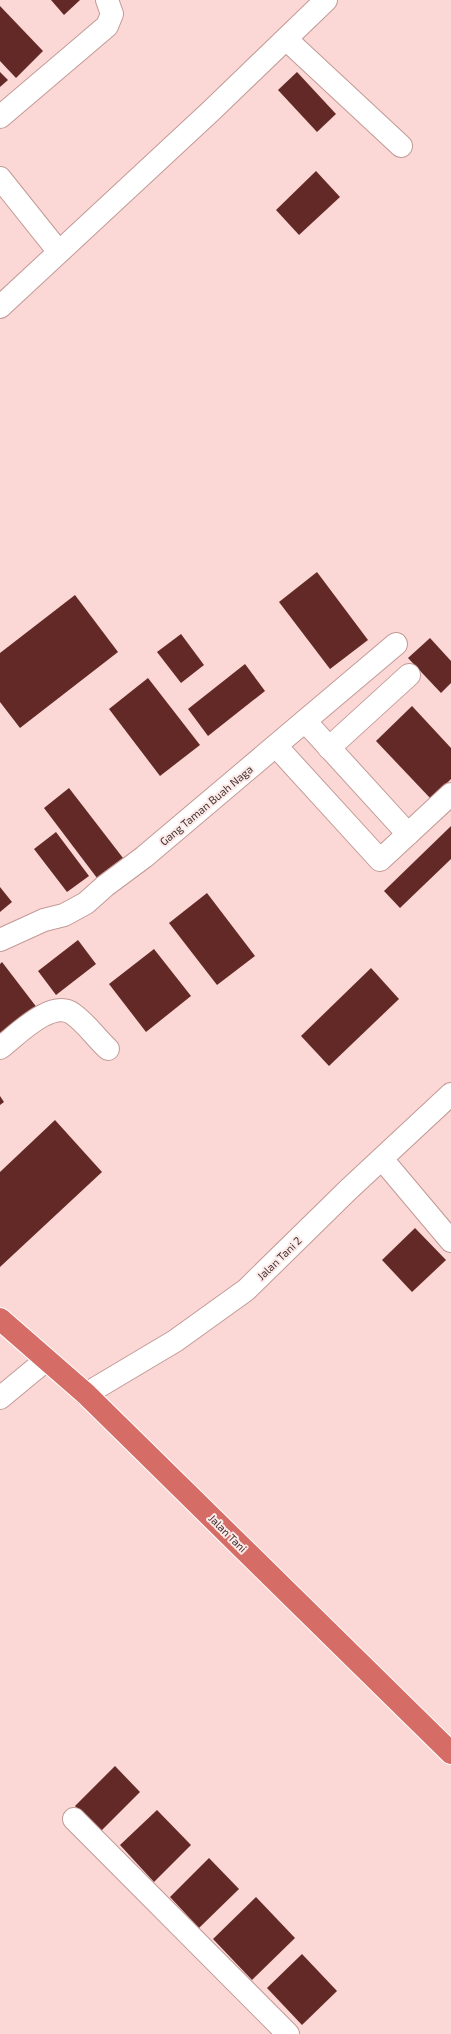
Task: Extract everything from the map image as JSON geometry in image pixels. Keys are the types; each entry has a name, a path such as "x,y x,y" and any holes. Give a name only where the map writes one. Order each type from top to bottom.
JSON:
{"highway":[{"name":"Jalan Tani","path":"0,1319 86,1394 451,1753"}],"street":[{"path":"0,117 107,26 112,14 107,0"},
{"path":"0,307 212,110 326,0"},
{"path":"286,39 401,146"},
{"path":"0,178 59,252"},
{"name":"Gang Taman Buah Naga","path":"0,940 44,920 64,915 86,903 105,886 144,857 396,644"},
{"path":"329,748 409,675"},
{"path":"305,721 408,834"},
{"path":"276,746 380,860 451,794"},
{"path":"0,1048 48,1012 58,1009 72,1013 108,1049"},
{"name":"Jalan Tani 2","path":"86,1394 175,1341 246,1290 451,1094"},
{"path":"382,1159 451,1241"},
{"path":"0,1398 46,1360"},
{"path":"74,1819 288,2034"}],"building":[{"path":"51,0 80,0 64,15"},
{"path":"0,6 43,51 16,78 0,61"},
{"path":"0,72 8,80 0,87"},
{"path":"297,72 336,114 317,132 278,90"},
{"path":"316,171 340,197 299,235 276,210"},
{"path":"317,572 368,640 330,669 279,602"},
{"path":"75,595 118,652 20,728 0,702 0,653"},
{"path":"181,634 204,665 181,683 157,652"},
{"path":"430,638 451,661 451,683 441,693 408,658"},
{"path":"245,664 265,691 208,736 188,709"},
{"path":"148,678 200,745 160,776 109,709"},
{"path":"412,706 451,748 451,779 431,799 376,741"},
{"path":"69,788 123,858 97,878 44,808"},
{"path":"451,826 451,859 400,908 384,891"},
{"path":"56,832 89,876 67,892 34,849"},
{"path":"0,887 12,902 0,912"},
{"path":"207,893 255,956 217,985 169,923"},
{"path":"78,940 96,964 56,995 38,971"},
{"path":"154,949 191,996 146,1032 109,984"},
{"path":"2,962 38,1009 0,1038 0,964"},
{"path":"371,968 399,999 329,1066 301,1036"},
{"path":"0,1096 4,1102 0,1105"},
{"path":"55,1120 102,1172 0,1267 0,1172"},
{"path":"415,1228 446,1260 412,1292 382,1260"},
{"path":"115,1766 140,1792 100,1832 75,1806"},
{"path":"157,1810 191,1845 154,1882 120,1845"},
{"path":"209,1858 239,1889 199,1928 170,1897"},
{"path":"256,1897 295,1938 252,1980 213,1939"},
{"path":"302,1954 337,1991 302,2025 267,1988"}]}
